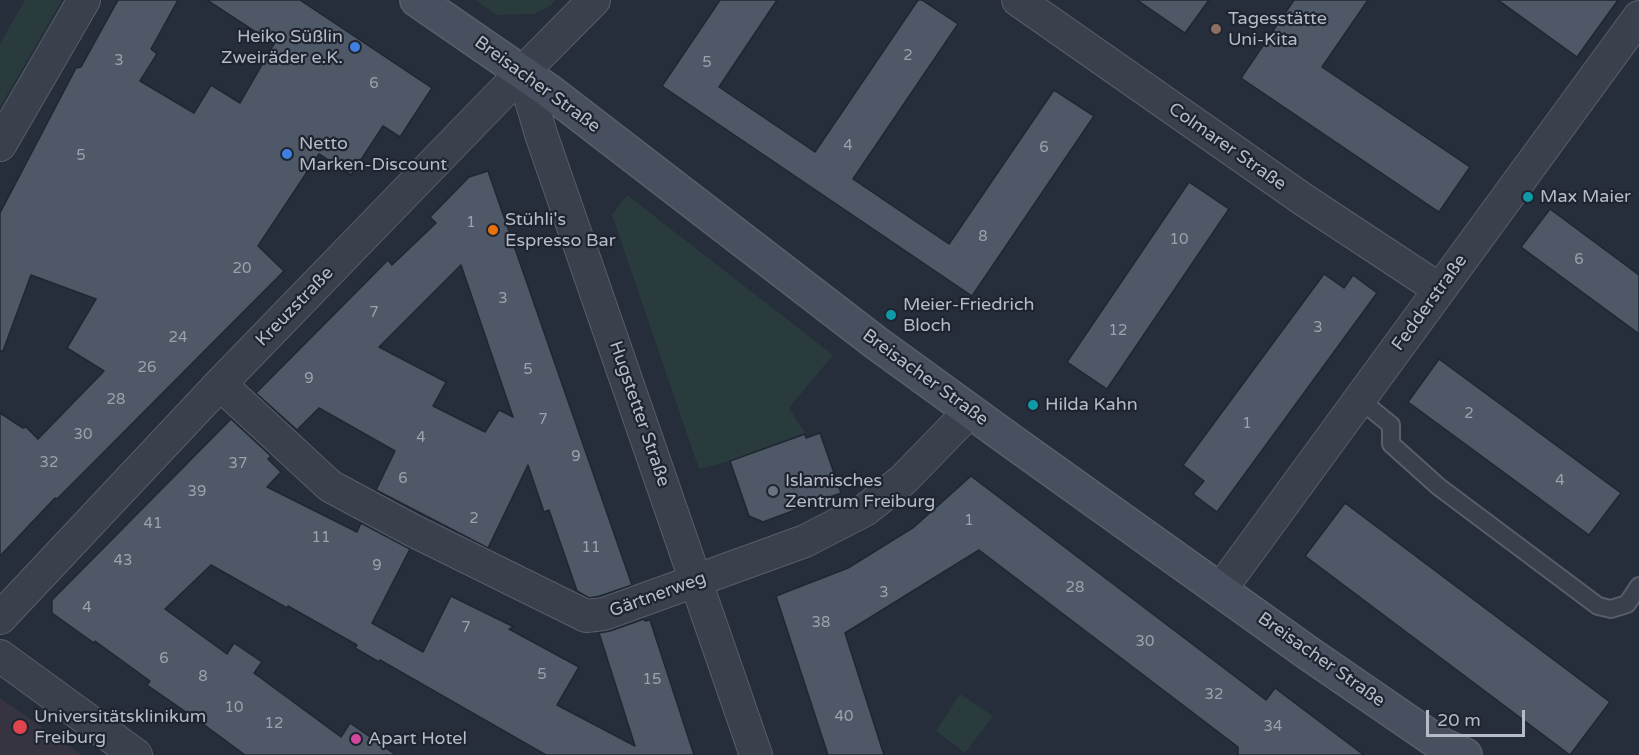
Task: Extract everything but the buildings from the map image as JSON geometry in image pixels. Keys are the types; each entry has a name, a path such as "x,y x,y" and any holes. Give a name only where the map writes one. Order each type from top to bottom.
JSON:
{"main road":[{"name":"Breisacher Straße","path":"417,0 523,73 875,342 1452,752"}],"street":[{"path":"0,145 84,0"},
{"name":"Kreuzstraße","path":"0,618 220,384 594,0"},
{"name":"Colmarer Straße","path":"1018,0 1056,11 1304,200 1439,289"},
{"name":"Fedderstraße","path":"1221,589 1639,17"},
{"name":"Hugstetter Straße","path":"523,73 541,134 756,755"},
{"name":"Gärtnerweg","path":"220,384 330,486 412,530 586,616 604,614 805,541 865,510 903,480 970,411"},
{"path":"0,656 136,755"}],"lane":[{"path":"1359,399 1391,425 1391,444 1439,487 1598,606 1611,609 1627,604 1639,586"}],"shaded area":[{"path":"25,0 62,0 0,107 0,44"},
{"path":"475,0 556,0 550,6 534,14 497,15"},
{"path":"627,195 833,355 789,408 805,433 730,461 699,469 612,215"},
{"path":"960,694 993,716 965,753 936,731"},
{"name":"Universitätsklinikum Freiburg","path":"0,698 82,755 0,755"}],"place":[{"name":"Tagesstätte Uni-Kita","path":"1216,29"},
{"name":"Heiko Süßlin Zweiräder e.K.","path":"355,47"},
{"name":"Netto Marken-Discount","path":"287,154"},
{"name":"Max Maier","path":"1528,197"},
{"name":"Stühli's Espresso Bar","path":"493,230"},
{"name":"Meier-Friedrich Bloch","path":"891,315"},
{"name":"Hilda Kahn","path":"1033,405"},
{"name":"Islamisches Zentrum Freiburg","path":"773,491"},
{"name":"Universitätsklinikum Freiburg","path":"20,727"},
{"name":"Apart Hotel","path":"356,739"}]}
